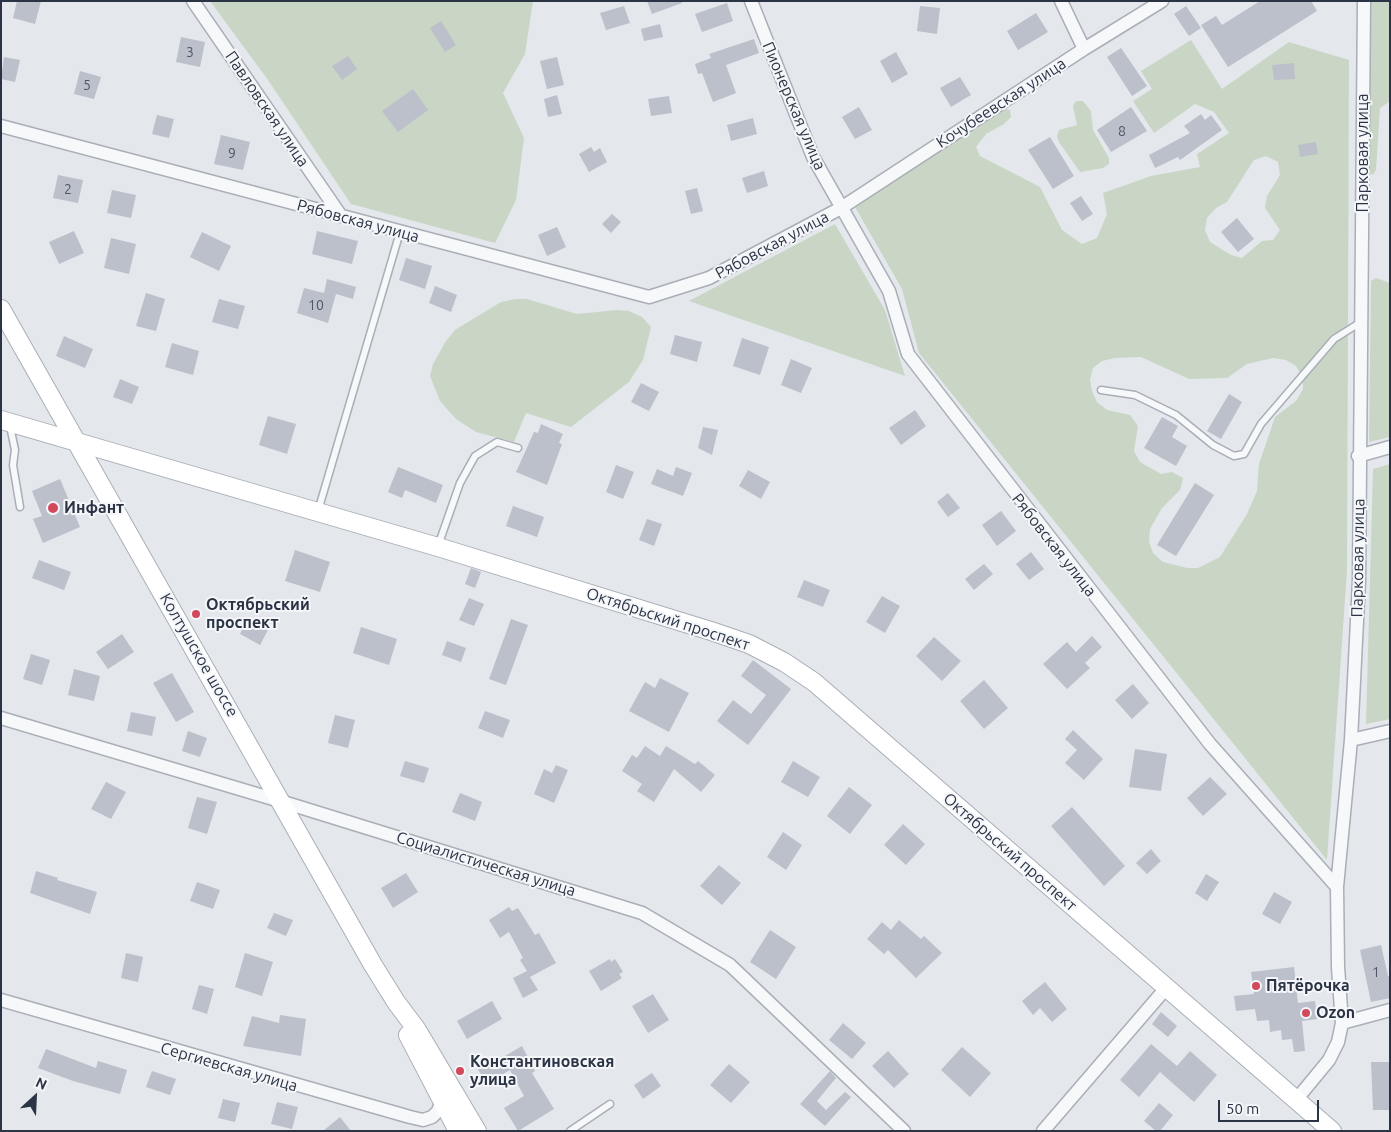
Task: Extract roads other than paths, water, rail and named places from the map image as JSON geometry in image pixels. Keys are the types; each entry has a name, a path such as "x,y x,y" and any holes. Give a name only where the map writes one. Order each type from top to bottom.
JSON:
{"street":[{"name":"Павловская улица","path":"193,1 341,216"},
{"name":"Пионерская улица","path":"751,1 813,157 841,208"},
{"path":"1061,1 1084,49"},
{"name":"Кочубеевская улица","path":"841,208 1084,49 1162,1"},
{"name":"Парковая улица","path":"1296,1100 1328,1060 1338,1042 1342,1023 1338,967 1337,887 1351,740 1359,581 1358,456 1364,1"},
{"name":"Рябовская улица","path":"1,126 649,297 709,278 841,208 888,291 908,354 1210,744 1337,887"},
{"name":"Колтушское шоссе","path":"1,309 396,1002 417,1030 477,1131"},
{"name":"Октябрьский проспект","path":"5,421 438,547 711,631 749,644 784,662 814,682 1332,1131"},
{"path":"1358,456 1390,447"},
{"name":"Социалистическая улица","path":"1,718 280,801 642,914 730,965 904,1131"},
{"path":"1351,740 1390,731"},
{"path":"1043,1131 1167,987"},
{"name":"Сергиевская улица","path":"1,1000 423,1120 432,1117 438,1111 441,1103 439,1094"},
{"name":"Колтушское шоссе","path":"396,1002 407,1033 458,1131"},
{"path":"1342,1023 1390,1010"}],"lane":[{"path":"318,512 400,232"},
{"path":"1101,390 1135,395 1176,415 1213,445 1234,456 1244,454 1261,424 1334,339 1361,322"},
{"path":"5,421 15,450 13,465 20,507"},
{"path":"438,547 460,483 475,456 497,442 518,448"},
{"path":"570,1131 610,1104"}],"place":[{"name":"Инфант","path":"53,508"},
{"name":"Октябрьский проспект","path":"196,614"},
{"name":"Пятёрочка","path":"1256,986"},
{"name":"Ozon","path":"1306,1013"},
{"name":"Константиновская улица","path":"460,1071"}]}
